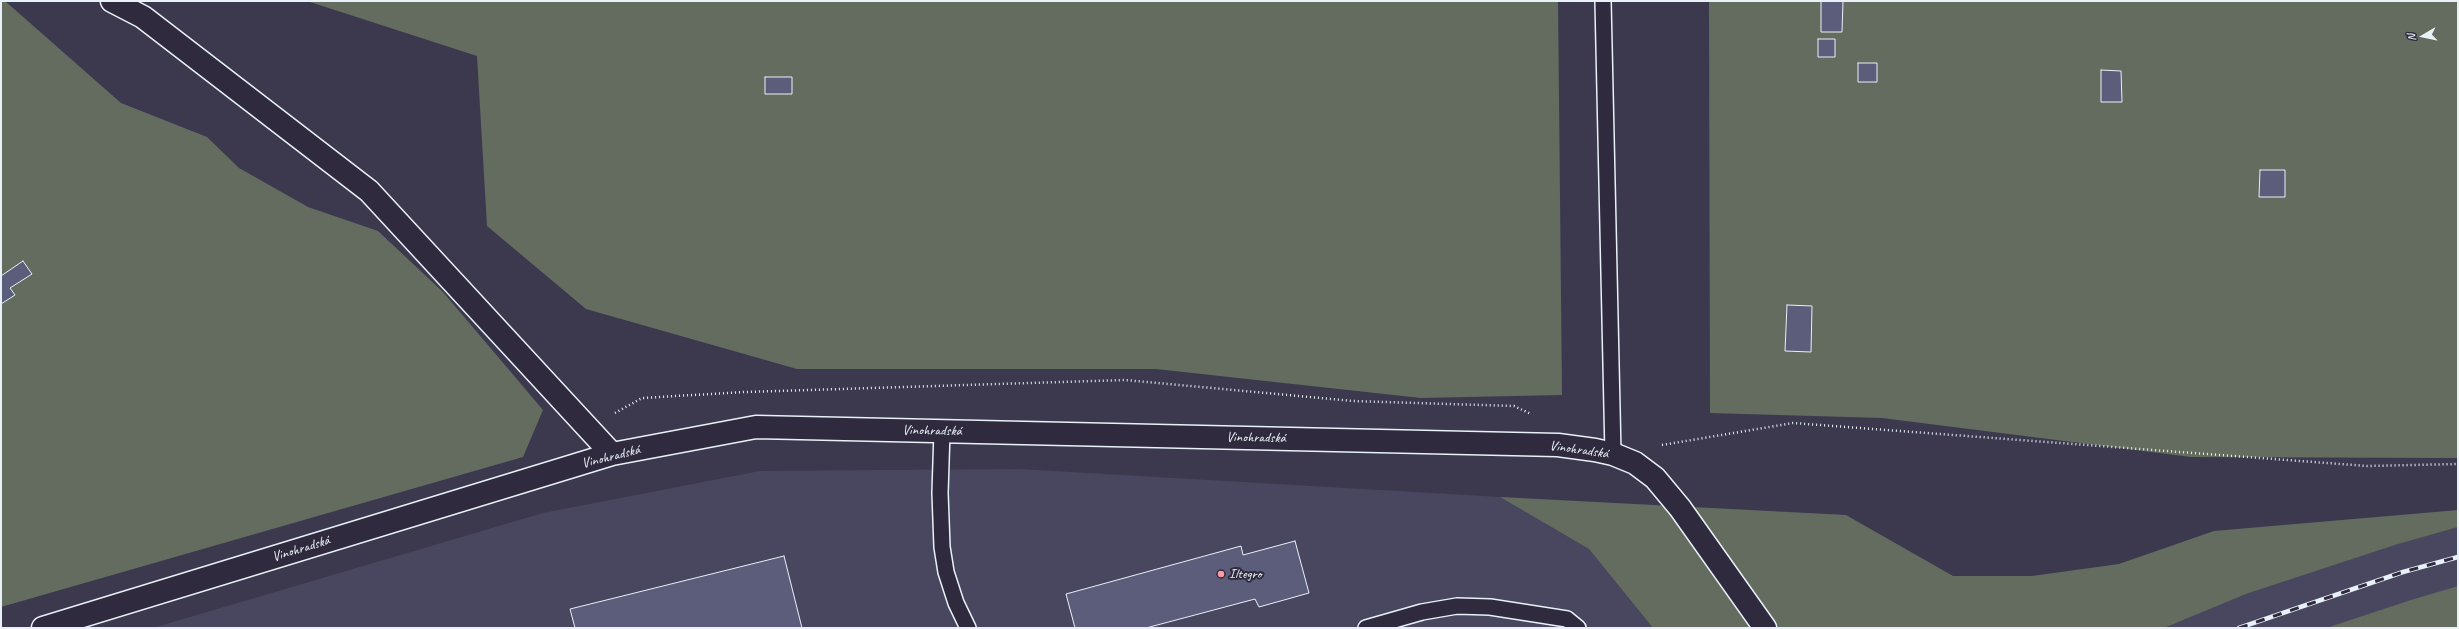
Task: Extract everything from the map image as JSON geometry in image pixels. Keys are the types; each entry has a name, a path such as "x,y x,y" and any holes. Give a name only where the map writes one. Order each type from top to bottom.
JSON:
{"street":[{"path":"112,1 143,17 369,191 612,454"},
{"name":"Vinohradská","path":"43,628 612,454 756,427 1558,445 1613,454 1635,463 1660,484 1680,508 1765,628"}],"lane":[{"path":"1603,1 1613,454"},
{"path":"942,432 940,505 942,547 946,572 956,603 968,628"},
{"path":"1366,628 1422,612 1457,606 1490,607 1567,619 1578,628"}],"path":[{"path":"587,428 642,398 753,392 1125,380 1353,401 1514,406 1535,416"},
{"path":"1660,446 1794,423 2366,466 2458,464"}],"shaded area":[{"path":"1,1 5,1 121,103 207,137 239,168 308,207 378,231 443,292 543,410 523,457 1,607"},
{"path":"307,1 1558,1 1562,395 1421,398 1156,369 797,369 586,309 487,226 477,56"},
{"path":"1709,1 2458,1 2458,458 2191,457 1882,418 1710,413"},
{"path":"1019,469 1500,497 1589,549 1653,628 153,628 543,513 760,471"},
{"path":"1500,497 1846,515 1953,576 2032,576 2119,564 2214,531 2458,510 2458,527 2395,545 2246,594 2164,628 1653,628 1589,549"},
{"path":"2458,527 2458,586 2326,628 2164,628 2246,594 2395,545"},
{"path":"2458,586 2458,628 2326,628 2411,600"}],"building":[{"path":"1821,1 1843,1 1842,32 1821,32"},
{"path":"1818,39 1835,39 1835,57 1818,57"},
{"path":"1858,63 1877,63 1877,82 1858,82"},
{"path":"2101,70 2121,71 2122,102 2101,102"},
{"path":"765,77 792,77 792,94 765,94"},
{"path":"2260,170 2285,170 2285,197 2259,197"},
{"path":"23,261 32,274 10,288 15,295 1,304 1,276"},
{"path":"1787,305 1812,306 1811,352 1785,351"},
{"name":"Iltegro","path":"1295,541 1309,593 1259,607 1255,599 1146,628 1075,628 1066,594 1241,546 1243,555"},
{"path":"784,556 802,628 575,628 570,609"}],"railway":[{"path":"2239,628 2403,572 2458,557"}],"place":[{"name":"Iltegro","path":"1221,574"}]}
